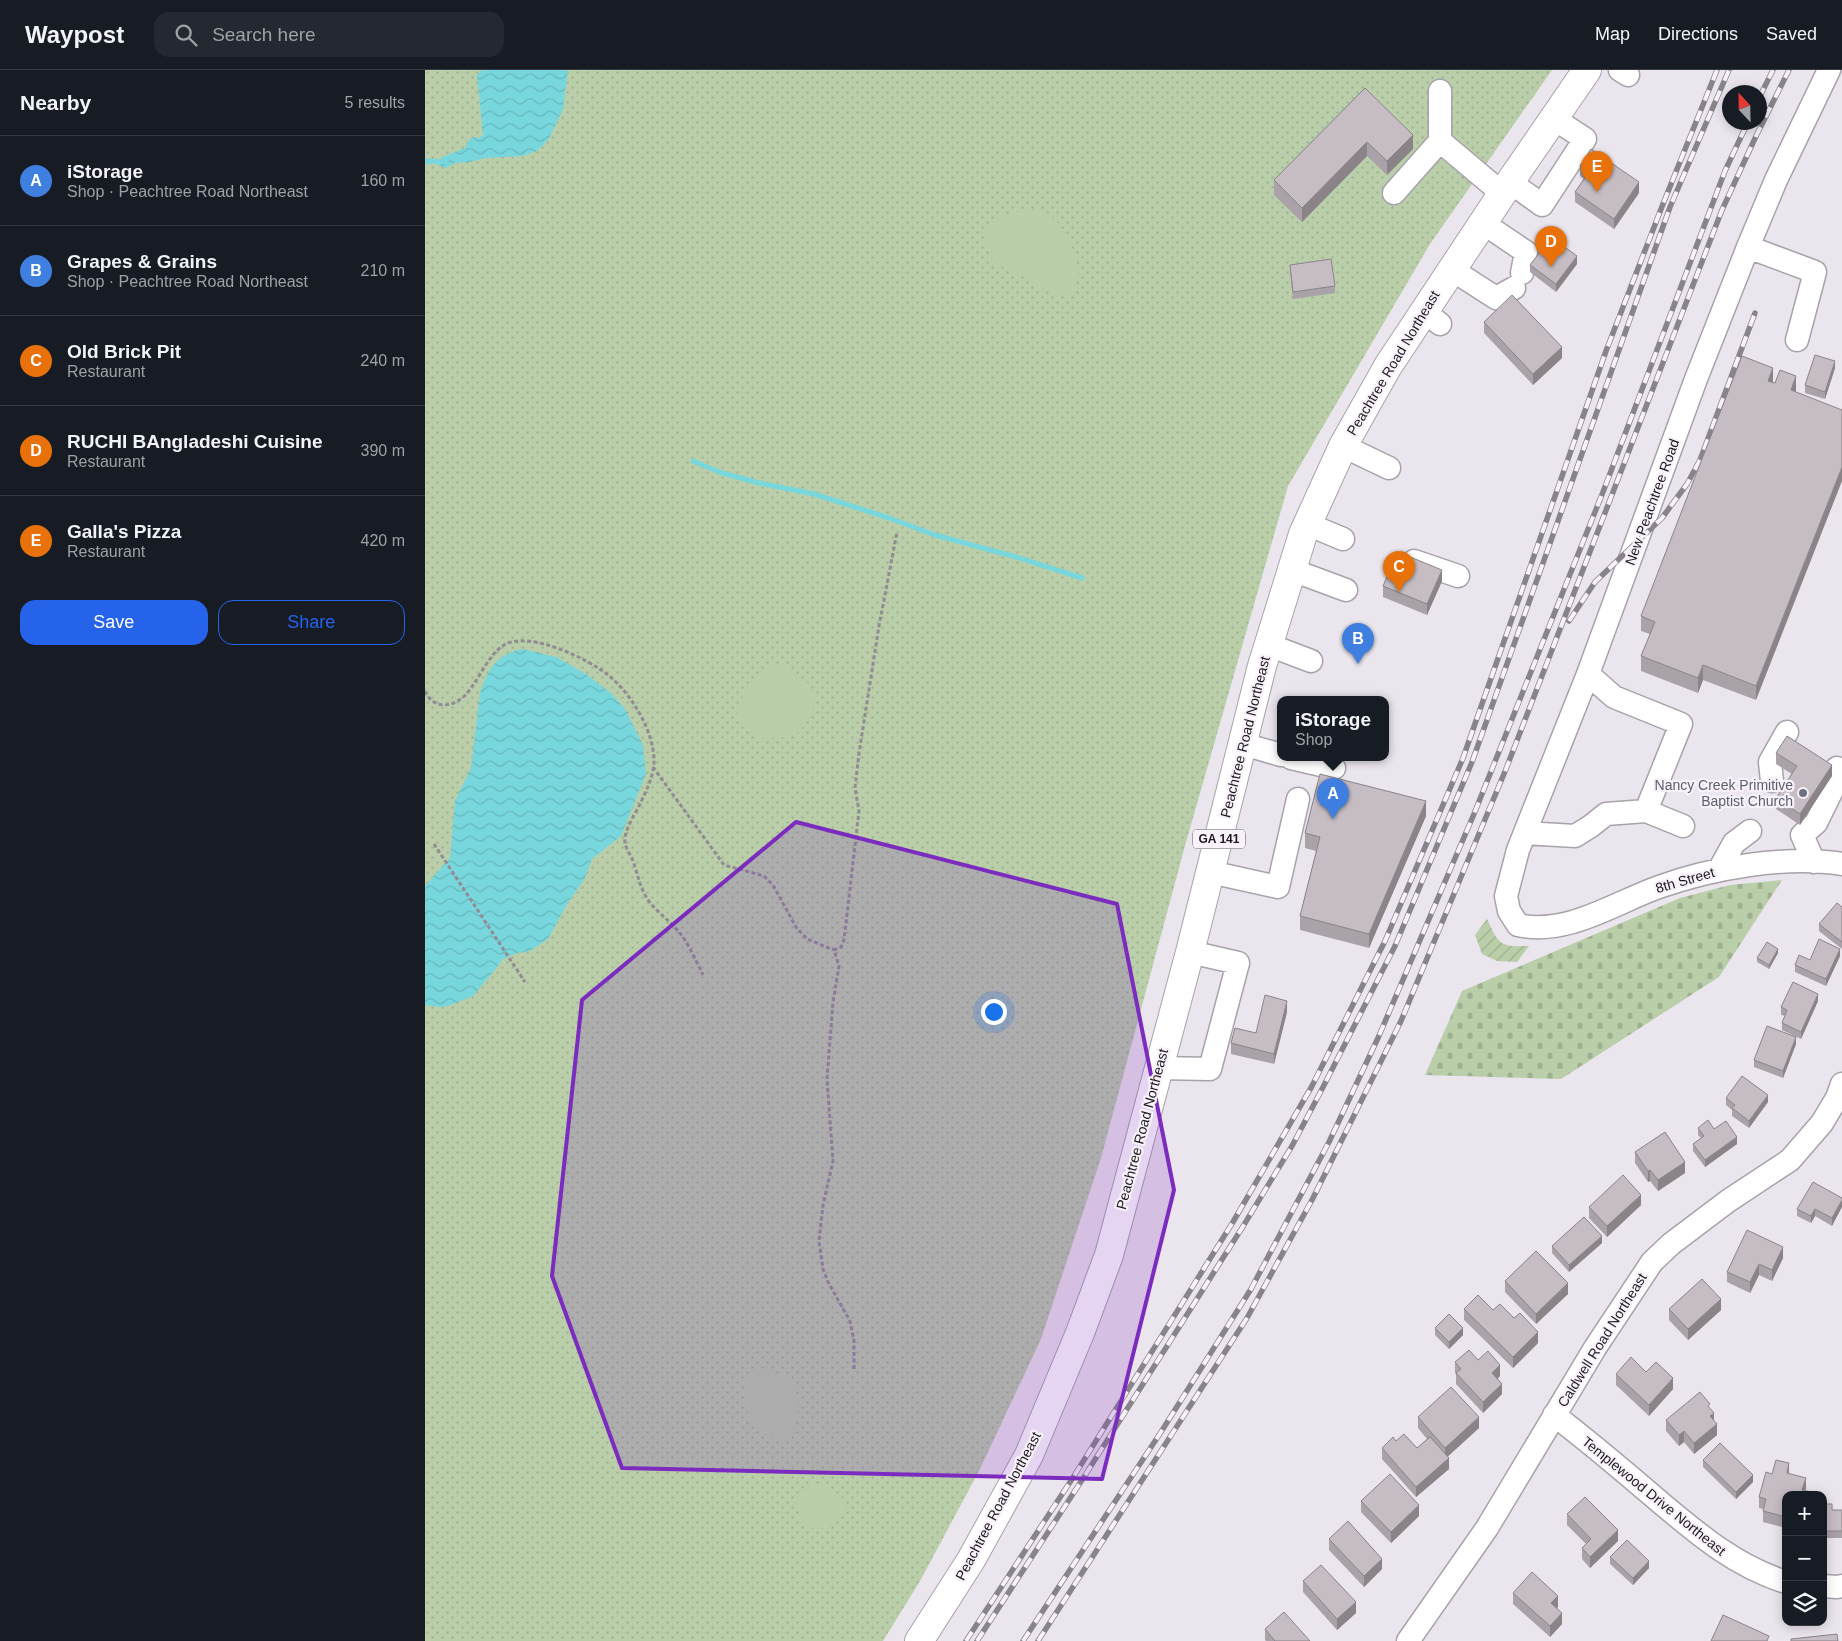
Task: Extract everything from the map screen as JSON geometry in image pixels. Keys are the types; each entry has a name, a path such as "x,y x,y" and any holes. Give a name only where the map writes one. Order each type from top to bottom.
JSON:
{"highway":[{"name":"Peachtree Road Northeast","path":"919,1641 971,1560 1029,1455 1073,1350 1109,1255 1269,645 1307,524 1343,446 1388,366 1433,318 1451,269 1587,70"}],"street":[{"name":"New Peachtree Road","path":"1533,928 1518,925 1509,911 1506,896 1518,850 1588,674 1696,379 1748,247 1776,180 1829,70"},
{"path":"1394,193 1439,141 1440,91"},
{"path":"1439,141 1506,188 1543,205 1585,139 1553,118"},
{"path":"1451,269 1496,298 1518,280 1526,252 1483,223"},
{"path":"1748,247 1815,272 1797,340"},
{"path":"1343,446 1389,468"},
{"path":"1307,524 1343,539"},
{"path":"1399,556 1458,576"},
{"path":"1292,570 1346,590"},
{"path":"1269,645 1311,661"},
{"path":"1588,674 1614,697 1681,724 1646,811"},
{"path":"1771,780 1770,762 1787,732"},
{"path":"1243,744 1277,754"},
{"path":"1304,761 1334,768"},
{"path":"1814,862 1802,835 1816,823 1840,774 1837,768"},
{"path":"1210,872 1278,887 1298,799"},
{"path":"1525,833 1575,836 1606,814 1646,811 1683,826"},
{"path":"1719,870 1734,843 1750,831"},
{"name":"8th Street","path":"1533,928 1564,924 1657,887 1719,870 1769,862 1842,864"},
{"path":"1159,1068 1211,1069 1238,963 1190,952"},
{"name":"Caldwell Road Northeast","path":"1409,1641 1487,1528 1595,1348 1652,1262 1671,1244 1729,1201 1790,1160 1822,1124 1840,1097"},
{"name":"Templewood Drive Northeast","path":"1554,1415 1685,1523 1733,1559 1765,1576 1782,1581"},
{"path":"1827,1586 1842,1586"}],"path":[{"path":"653,768 724,865 764,876 773,884 796,927 807,939 834,950 841,947 844,940 859,811 855,788 859,753 879,626 897,532"},
{"path":"425,691 433,703 440,705 451,704 462,697 492,656 504,645 515,641 529,640 567,652 601,669 629,695 646,729 654,760 651,780 630,826 625,844 645,897 681,934 703,974"},
{"path":"434,844 525,982"},
{"path":"834,950 839,966 833,1002 827,1079 833,1161 823,1206 819,1241 823,1269 828,1282 850,1321 854,1341 854,1369"}],"highlighted area":[{"path":"796,822 1117,904 1174,1190 1102,1479 622,1468 552,1276 582,1000"}],"green space":[{"path":"425,70 1552,70 1430,244 1288,486 1186,842 1101,1158 1041,1339 980,1469 920,1581 883,1641 425,1641"},
{"path":"1039,209 1049,214 1057,222 1073,248 1076,257 1078,266 1077,283 1073,290 1067,294 1057,294 1045,290 1027,278 997,263 992,258 986,243 985,231 1003,216"},
{"path":"777,665 787,668 807,682 815,694 815,703 806,723 797,733 785,737 762,738 751,734 741,725 737,713 738,704 763,670"},
{"path":"1782,880 1719,977 1561,1079 1425,1075 1462,991 1680,898 1730,885"},
{"path":"1487,919 1502,943 1512,946 1529,946 1517,962 1497,961 1482,954 1475,935"},
{"path":"760,1369 783,1375 789,1380 796,1394 798,1402 797,1419 790,1433 785,1438 768,1437 762,1434 756,1429 749,1416 745,1400 745,1383 750,1373"},
{"path":"809,1483 821,1485 831,1490 848,1505 833,1522 820,1529 808,1525 797,1509 796,1502 799,1494"}],"water":[{"path":"482,70 568,70 563,109 549,139 537,151 522,156 485,158 455,163 446,168 438,165 442,157 465,148 469,140 483,135 477,75"},
{"path":"522,649 556,657 586,674 612,694 625,709 643,745 646,774 621,836 592,859 585,878 567,904 548,939 530,951 517,953 503,959 473,996 448,1006 425,1005 425,886 450,858 455,801 471,768 480,693 483,684 490,670 499,659"}],"building":[{"path":"1365,88 1413,135 1387,161 1367,142 1302,208 1274,180"},
{"path":"1591,149 1639,182 1614,219 1575,192 1589,172 1580,166"},
{"path":"1551,237 1577,256 1556,284 1530,265"},
{"path":"1331,259 1335,286 1293,292 1290,265"},
{"path":"1512,295 1562,347 1533,374 1484,322"},
{"path":"1815,355 1835,361 1825,392 1805,385"},
{"path":"1742,356 1773,368 1768,381 1775,383 1780,370 1796,376 1791,390 1842,410 1842,467 1756,686 1703,665 1698,678 1641,656 1655,622 1641,616"},
{"path":"1398,552 1442,570 1427,604 1383,586"},
{"name":"Nancy Creek Primitive Baptist Church","path":"1787,736 1832,765 1800,814 1776,798 1797,766 1776,753"},
{"path":"1320,774 1426,801 1369,934 1300,916 1320,837 1305,833"},
{"path":"1837,903 1842,907 1842,942 1819,924"},
{"path":"1819,939 1840,949 1826,979 1795,965 1799,955 1810,960"},
{"path":"1767,942 1778,949 1769,965 1757,958"},
{"path":"1793,982 1818,994 1801,1032 1782,1023 1787,1010 1781,1007"},
{"path":"1265,995 1287,1001 1274,1054 1231,1043 1235,1028 1256,1033"},
{"path":"1767,1026 1796,1037 1783,1071 1754,1060"},
{"path":"1742,1076 1768,1095 1749,1121 1732,1108 1735,1105 1726,1098"},
{"path":"1708,1120 1714,1129 1726,1121 1737,1137 1705,1160 1693,1144 1704,1136 1698,1128"},
{"path":"1665,1132 1685,1162 1658,1180 1650,1170 1648,1171 1635,1152"},
{"path":"1623,1175 1641,1195 1607,1226 1589,1207"},
{"path":"1813,1182 1842,1198 1832,1218 1815,1209 1811,1216 1797,1209"},
{"path":"1584,1217 1602,1236 1569,1265 1552,1246"},
{"path":"1747,1230 1783,1247 1772,1270 1759,1264 1750,1282 1727,1272"},
{"path":"1536,1251 1568,1283 1536,1314 1505,1281"},
{"path":"1702,1279 1721,1299 1688,1329 1669,1309"},
{"path":"1478,1295 1493,1310 1500,1304 1514,1318 1520,1313 1538,1332 1513,1357 1464,1309"},
{"path":"1449,1314 1463,1328 1449,1342 1435,1328"},
{"path":"1469,1350 1478,1360 1488,1351 1500,1365 1492,1373 1502,1384 1483,1402 1456,1373 1461,1369 1455,1362"},
{"path":"1631,1357 1646,1372 1656,1362 1673,1378 1649,1405 1616,1374"},
{"path":"1451,1387 1479,1417 1445,1448 1418,1417"},
{"path":"1700,1392 1710,1404 1708,1406 1714,1413 1710,1416 1717,1424 1694,1443 1684,1431 1679,1435 1666,1420"},
{"path":"1404,1434 1417,1448 1430,1437 1449,1458 1416,1487 1382,1448 1393,1437 1396,1441"},
{"path":"1720,1443 1753,1475 1736,1492 1703,1460"},
{"path":"1776,1460 1789,1463 1787,1473 1806,1478 1802,1490 1807,1491 1782,1491 1782,1516 1763,1511 1766,1499 1759,1497 1766,1472 1772,1474"},
{"path":"1390,1474 1419,1505 1391,1532 1361,1501"},
{"path":"1585,1497 1618,1530 1590,1557 1582,1548 1591,1539 1567,1514"},
{"path":"1827,1504 1832,1504 1832,1510 1842,1510 1842,1531 1827,1531"},
{"path":"1348,1521 1382,1559 1364,1576 1329,1539"},
{"path":"1627,1540 1649,1561 1633,1578 1610,1557"},
{"path":"1321,1565 1356,1602 1337,1619 1303,1581"},
{"path":"1532,1572 1558,1596 1551,1603 1562,1613 1550,1626 1513,1593"},
{"path":"1284,1612 1310,1641 1275,1641 1265,1629"},
{"path":"1723,1615 1769,1636 1767,1641 1711,1641"},
{"path":"1837,1634 1838,1641 1791,1641 1791,1639"}],"waterway":[{"path":"425,161 446,162"},
{"path":"693,461 722,473 759,483 814,494 935,535 1016,557 1082,578"}],"railway":[{"path":"966,1641 1074,1476 1233,1222 1312,1086 1385,941 1463,758 1606,351 1717,70"},
{"path":"977,1641 1082,1480 1292,1146 1395,946 1472,762 1670,207 1729,70"},
{"path":"1766,85 1773,70"},
{"path":"1038,1641 1247,1318 1312,1200 1401,1021 1506,769 1722,210 1789,70"},
{"path":"1023,1641 1161,1432 1251,1289 1329,1142 1378,1038 1474,814 1603,492 1725,171 1744,130"},
{"path":"1569,621 1595,582 1662,518 1687,484 1700,460 1755,313"}],"place":[{"name":"Galla's Pizza","path":"1597,192"},
{"name":"RUCHI BAngladeshi Cuisine","path":"1551,267"},
{"name":"Old Brick Pit","path":"1399,592"},
{"name":"Grapes & Grains","path":"1358,664"},
{"name":"Nancy Creek Primitive Baptist Church","path":"1803,793"},
{"name":"iStorage","path":"1333,819"}]}
